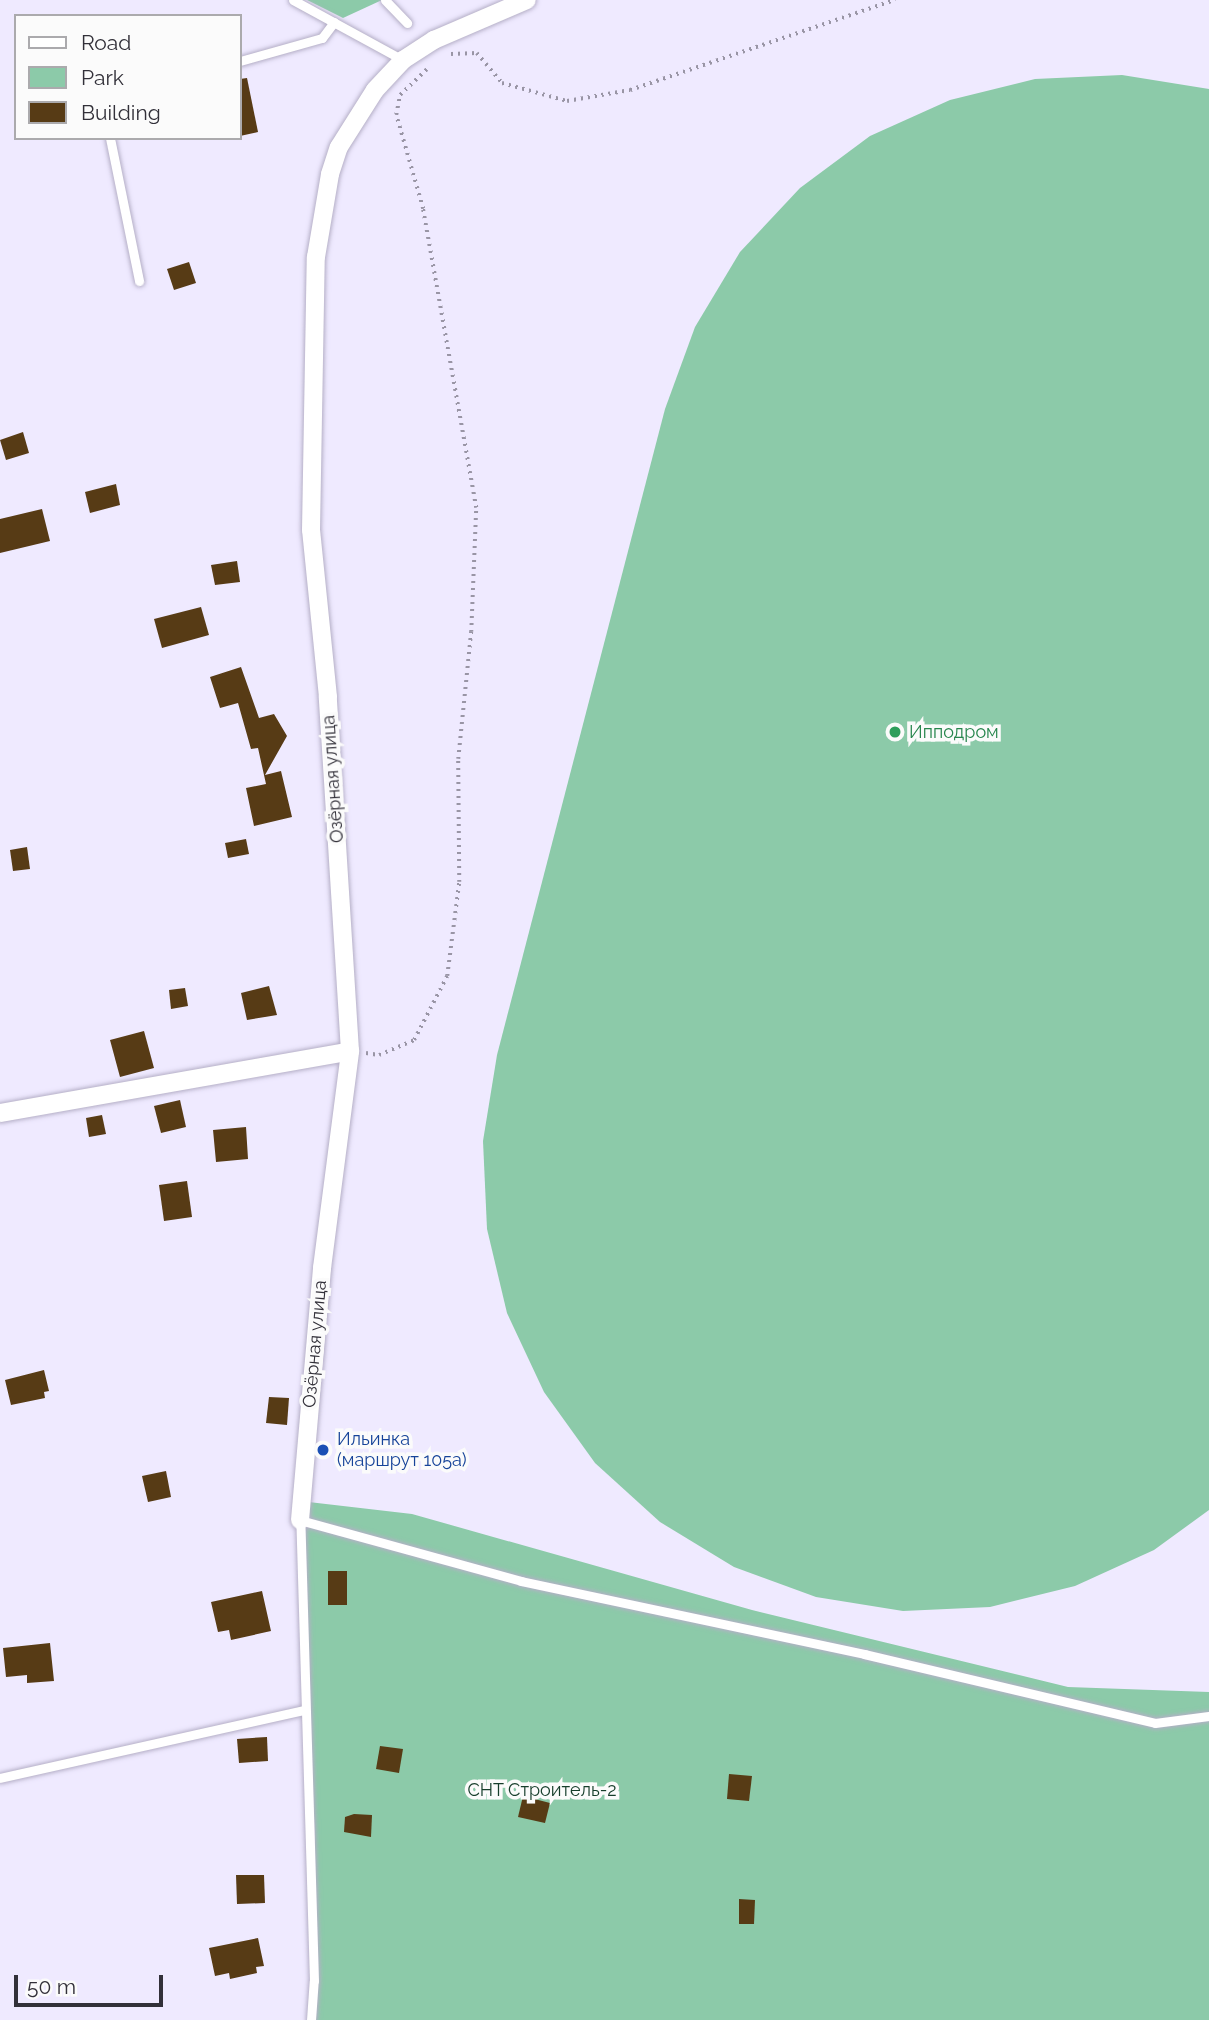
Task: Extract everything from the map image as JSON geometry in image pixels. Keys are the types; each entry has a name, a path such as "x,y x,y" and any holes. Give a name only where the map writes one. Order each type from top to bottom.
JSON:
{"street":[{"name":"Озёрная улица","path":"300,1520 322,1268 350,1051 328,696 311,530 316,257 330,174 339,147 375,90 403,60 474,19 527,0"},
{"path":"0,1113 350,1051"}],"lane":[{"path":"293,0 403,60"},
{"path":"385,0 407,23"},
{"path":"242,60 323,38 334,22"},
{"path":"110,140 139,281"},
{"path":"311,2020 314,1981 300,1520 521,1581 864,1654 1155,1723 1209,1716"},
{"path":"0,1778 304,1710"}],"path":[{"path":"447,54 477,53 502,83 567,101 629,90 895,0"},
{"path":"350,1051 379,1055 414,1041 447,976 459,882 458,759 471,632 475,508 423,209 396,116 400,95 430,66"}],"green space":[{"path":"307,0 382,0 343,18"},
{"name":"Ипподром","path":"1122,75 1209,89 1209,1510 1154,1550 1075,1586 990,1607 903,1611 816,1597 734,1567 660,1522 595,1463 544,1392 507,1313 487,1229 483,1141 497,1055 665,409 695,327 740,252 800,188 870,136 950,100 1035,79"},
{"name":"СНТ Строитель-2","path":"300,1501 412,1514 752,1610 1068,1687 1209,1692 1209,2020 312,2020 315,1840"}],"building":[{"path":"247,78 258,132 242,136 242,79"},
{"path":"189,262 196,283 174,290 167,269"},
{"path":"23,432 29,453 6,460 0,440"},
{"path":"116,484 120,505 90,513 85,492"},
{"path":"42,509 50,541 0,553 0,519"},
{"path":"237,561 240,582 215,585 211,565"},
{"path":"201,607 209,635 162,648 154,619"},
{"path":"241,667 259,718 274,714 287,736 265,775 281,771 292,817 254,826 246,788 266,784 258,748 251,749 238,703 220,708 210,677"},
{"path":"246,839 249,854 228,858 225,843"},
{"path":"27,847 30,869 13,871 10,850"},
{"path":"269,986 277,1015 247,1020 241,993"},
{"path":"185,988 188,1006 171,1009 169,990"},
{"path":"144,1031 154,1068 120,1077 110,1040"},
{"path":"180,1100 186,1127 161,1133 154,1106"},
{"path":"102,1115 106,1134 89,1137 86,1118"},
{"path":"246,1127 248,1159 216,1162 213,1130"},
{"path":"187,1181 192,1217 164,1221 159,1185"},
{"path":"44,1370 49,1391 44,1392 45,1398 11,1405 5,1380"},
{"path":"269,1397 289,1398 287,1425 266,1423"},
{"path":"166,1471 171,1497 148,1502 142,1476"},
{"path":"328,1571 347,1571 347,1605 328,1605"},
{"path":"262,1591 271,1631 231,1640 229,1630 218,1632 211,1602"},
{"path":"50,1643 54,1681 27,1683 27,1675 6,1677 3,1648"},
{"path":"267,1737 268,1761 239,1763 237,1739"},
{"path":"380,1746 403,1749 399,1773 376,1769"},
{"path":"729,1774 752,1776 749,1801 727,1799"},
{"path":"523,1796 550,1803 545,1823 518,1817"},
{"path":"354,1814 372,1815 371,1837 344,1832 345,1817"},
{"path":"236,1875 264,1875 265,1903 237,1904"},
{"path":"739,1899 755,1900 754,1924 739,1924"},
{"path":"258,1938 264,1966 256,1967 257,1973 230,1979 229,1973 215,1976 209,1948"}],"place":[{"name":"Ипподром","path":"895,732"},
{"name":"Ильинка (маршрут 105а)","path":"323,1450"}]}
